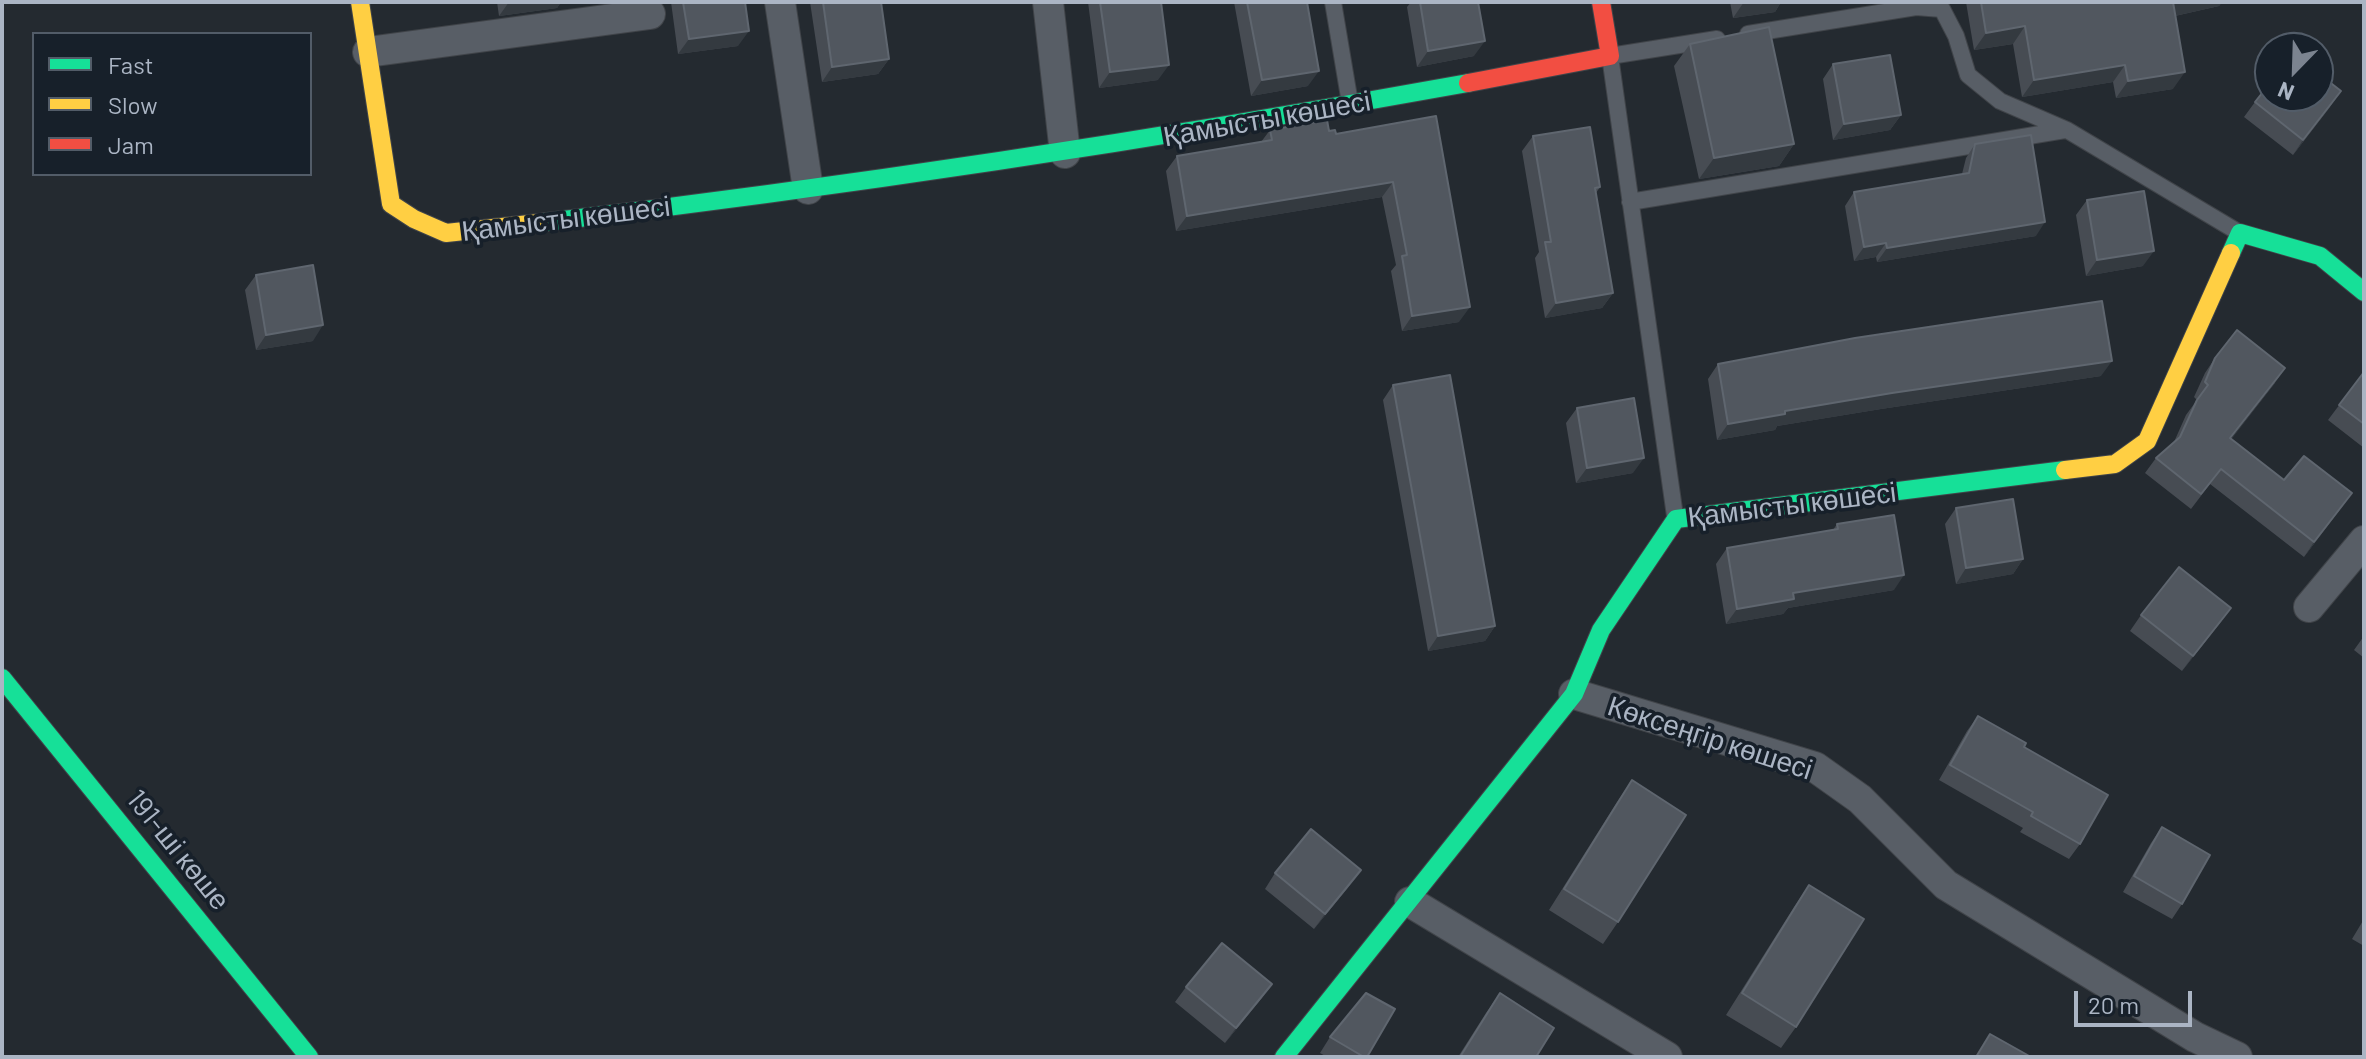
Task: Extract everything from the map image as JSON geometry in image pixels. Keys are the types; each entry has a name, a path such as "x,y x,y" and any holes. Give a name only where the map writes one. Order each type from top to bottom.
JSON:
{"street":[{"name":"Қамысты көшесі","path":"360,2 391,204 414,219 446,233 808,189 1065,153 1351,106 1610,56"},
{"path":"780,2 808,189"},
{"path":"1048,2 1065,153"},
{"path":"1601,2 1610,56"},
{"path":"368,52 650,14"},
{"name":"Қамысты көшесі","path":"1284,1057 1574,694 1601,630 1676,519 2115,464 2147,441 2240,233"},
{"path":"2240,233 2320,256 2364,292"},
{"path":"2309,607 2364,541"},
{"name":"191-ші көше","path":"2,678 309,1057"},
{"name":"Көксеңгір көшесі","path":"1574,694 1815,767 1860,799 1946,885 2182,1029 2237,1057"},
{"path":"1410,902 1667,1057"}],"lane":[{"path":"1333,2 1351,106"},
{"path":"1676,519 1610,56 1916,7 1942,9 1956,36 1968,75 2000,101 2067,130 2240,233"},
{"path":"1630,202 2067,130"},
{"path":"271,1009 289,1057"}],"building":[{"path":"683,2 745,2 749,31 689,39"},
{"path":"823,2 881,2 889,59 832,67"},
{"path":"1100,2 1161,2 1169,65 1110,72"},
{"path":"1247,2 1307,2 1319,71 1262,80"},
{"path":"1420,2 1478,2 1485,41 1428,51"},
{"path":"1981,2 2173,2 2185,72 2128,81 2125,65 2034,80 2025,26 1986,33"},
{"path":"1769,27 1794,144 1714,158 1690,44"},
{"path":"1890,55 1901,115 1844,124 1833,64"},
{"path":"2334,86 2341,91 2334,100"},
{"path":"2268,112 2325,112 2303,140"},
{"path":"1436,116 1470,307 1412,316 1402,256 1407,255 1393,182 1187,216 1177,156 1272,140 1270,130 1327,120 1329,131 1335,130 1336,134"},
{"path":"1590,127 1600,187 1595,188 1613,293 1556,303 1545,242 1551,242 1533,136"},
{"path":"2031,135 2045,222 1887,248 1886,243 1864,247 1854,192 1969,173 1975,144"},
{"path":"2144,191 2154,251 2097,260 2087,200"},
{"path":"313,265 323,325 266,335 256,275"},
{"path":"2102,301 2112,361 1892,393 1728,424 1718,364 1855,338"},
{"path":"2237,330 2285,368 2230,438 2284,480 2304,456 2352,493 2314,542 2221,469 2201,494 2156,458 2180,437 2197,400 2208,385 2205,382 2215,358"},
{"path":"2364,372 2364,424 2339,405"},
{"path":"1450,375 1495,626 1438,636 1393,385"},
{"path":"1634,398 1644,458 1587,468 1577,408"},
{"path":"2013,499 2023,559 1966,568 1956,508"},
{"path":"1894,515 1904,575 1793,593 1794,599 1737,609 1727,548 1838,529 1837,524"},
{"path":"2179,567 2231,608 2193,656 2141,615"},
{"path":"1978,716 2026,743 2024,747 2108,795 2080,844 2031,816 2033,812 1950,765"},
{"path":"1632,780 1686,815 1618,922 1564,889"},
{"path":"2162,827 2210,855 2182,904 2134,876"},
{"path":"1311,829 1361,870 1325,914 1275,873"},
{"path":"1809,885 1864,919 1796,1027 1742,993"},
{"path":"1222,943 1272,984 1236,1028 1186,987"},
{"path":"1366,993 1395,1009 1367,1057 1364,1057 1330,1037"},
{"path":"1500,993 1554,1028 1536,1057 1460,1057"},
{"path":"1990,1034 2031,1057 1976,1057"}],"traffic: fast":[{"path":"539,223 1004,160 1468,83"},
{"path":"2231,253 2240,233 2320,256 2364,292"},
{"path":"1284,1057 1574,694 1601,630 1676,519 2065,470"},
{"path":"2,678 309,1057"}],"traffic: slow":[{"path":"360,2 391,204 414,219 446,233 539,223"},
{"path":"2065,470 2115,464 2147,441 2231,253"}],"traffic: jam":[{"path":"1468,83 1610,56 1601,2"}]}
